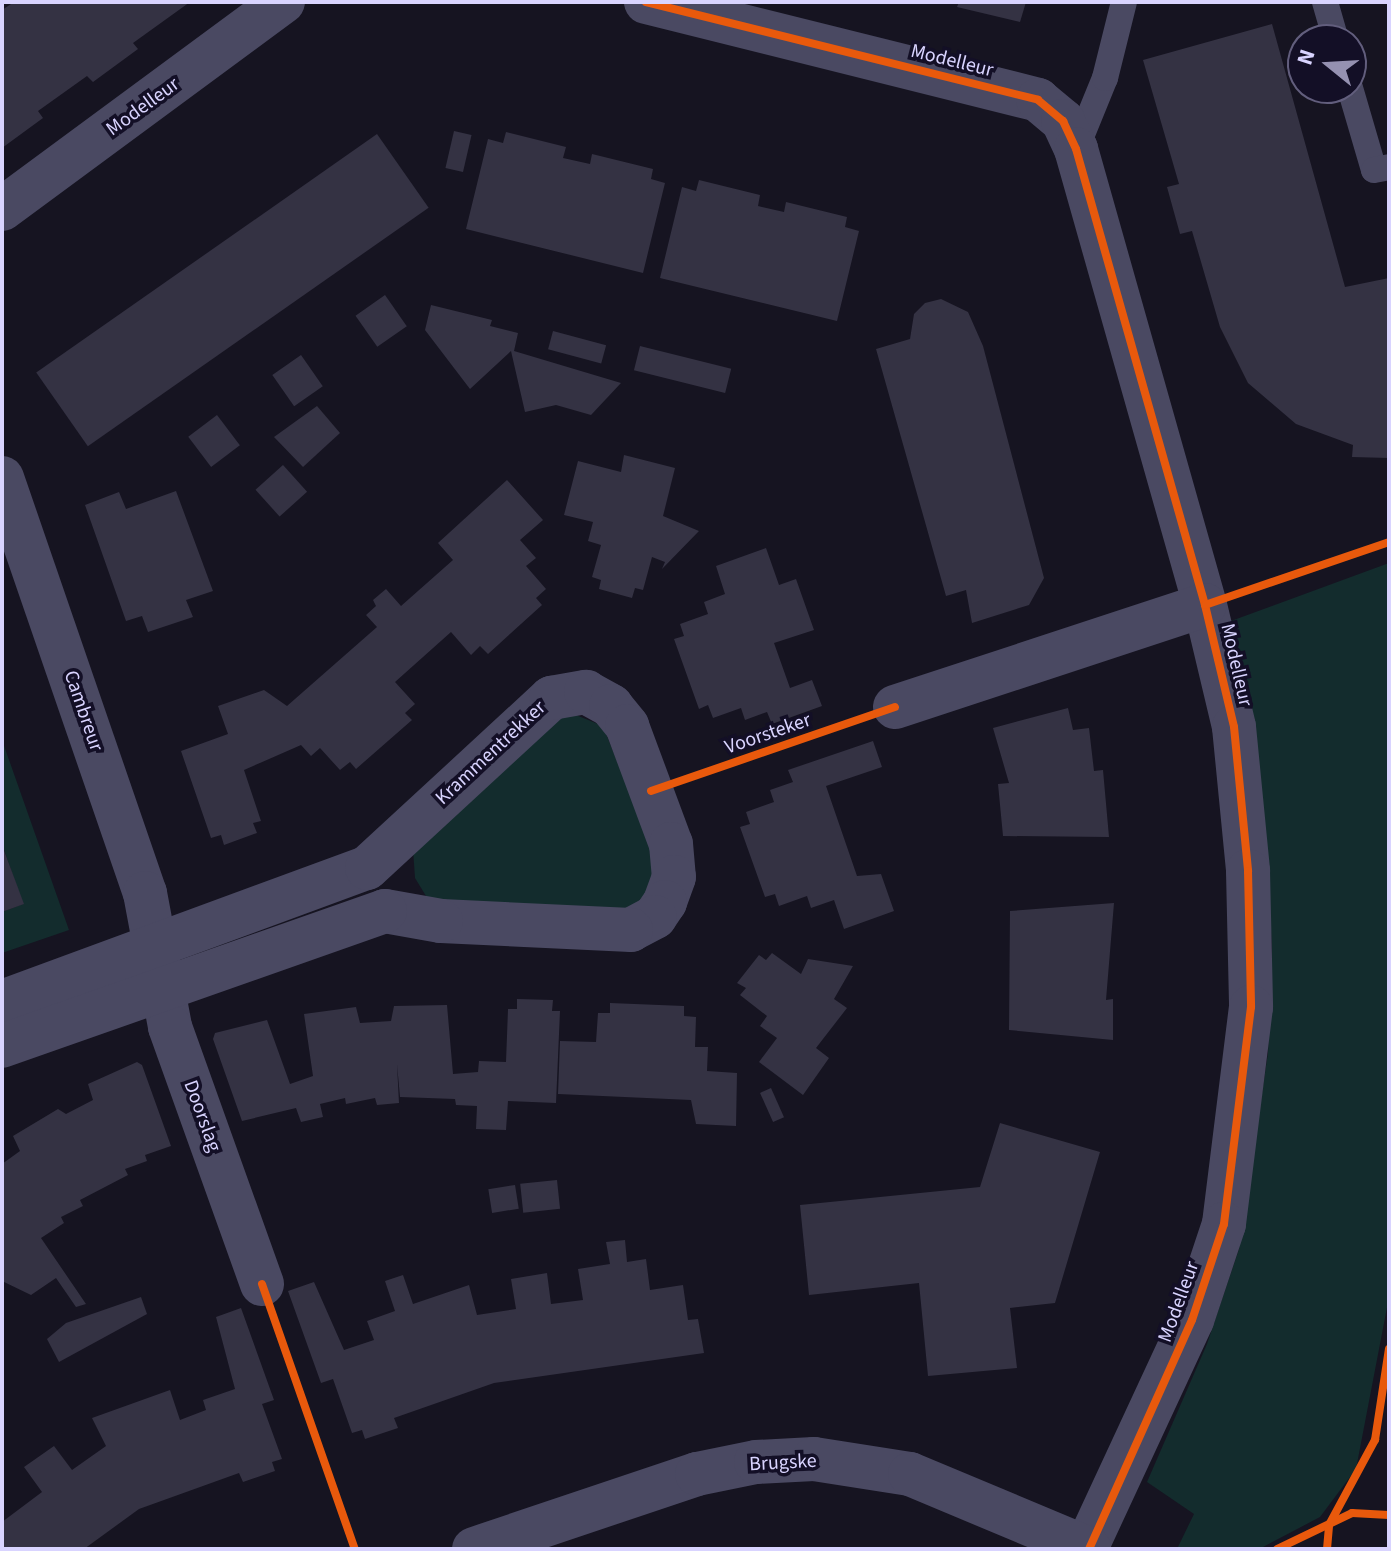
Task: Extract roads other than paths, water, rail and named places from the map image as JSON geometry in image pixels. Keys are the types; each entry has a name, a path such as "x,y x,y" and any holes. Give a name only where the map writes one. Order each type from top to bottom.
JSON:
{"street":[{"name":"Modelleur","path":"2,209 283,2"},
{"name":"Modelleur","path":"646,2 1038,100 1063,121 1076,149 1205,605 1234,727 1248,871 1251,1007 1224,1224 1192,1320 1088,1548"},
{"name":"Cambreur","path":"2,478 145,893 154,946"},
{"path":"895,707 1205,605"},
{"name":"Krammentrekker","path":"2,1002 367,868 551,698 586,692 611,706 627,726 671,844 674,877 655,917 631,930 592,931 441,921 385,911 2,1046"},
{"path":"367,868 385,911"},
{"name":"Doorslag","path":"154,946 170,1027 262,1284"},
{"name":"Brugske","path":"474,1549 697,1474 756,1462 814,1459 910,1474 1088,1548"}],"lane":[{"path":"1076,149 1105,78 1124,2"},
{"path":"1325,2 1331,24"},
{"path":"1355,104 1374,170 1389,167"}]}
